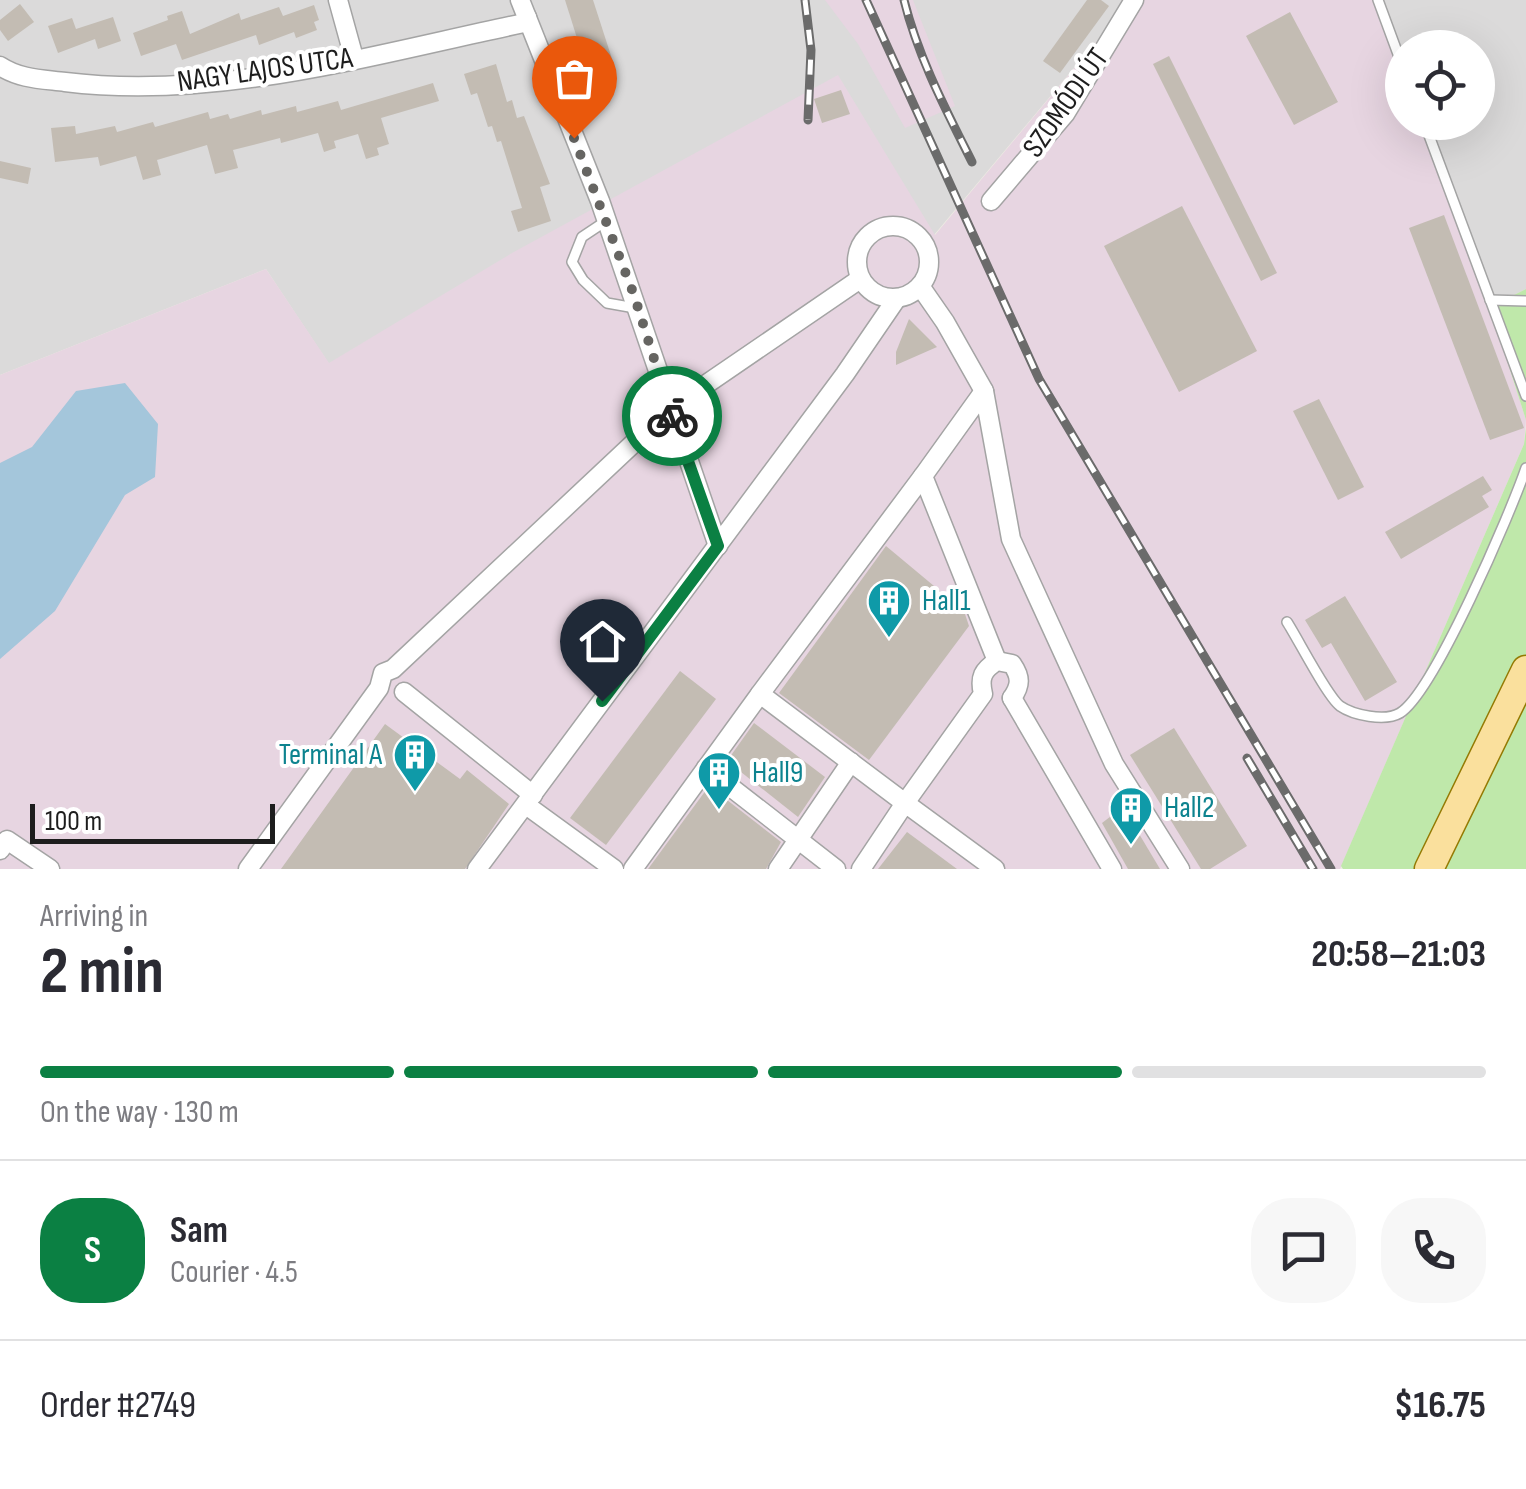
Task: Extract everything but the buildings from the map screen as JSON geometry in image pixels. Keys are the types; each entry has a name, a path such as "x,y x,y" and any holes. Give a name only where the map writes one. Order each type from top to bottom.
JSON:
{"main road":[{"path":"1430,869 1526,670"}],"street":[{"path":"338,0 354,58"},
{"name":"SZOMÓDI ÚT","path":"991,200 1065,114 1134,0"},
{"path":"524,9 607,220 631,303 718,546"},
{"name":"NAGY LAJOS UTCA","path":"0,66 14,76 104,87 225,82 524,22 524,9"},
{"path":"477,869 718,546 863,348 897,298 920,286 928,266 923,244 906,229 895,226 870,234 860,246 856,261 866,286 871,319 863,348"},
{"path":"866,286 897,298"},
{"path":"248,869 379,688 383,673 393,669 670,410 866,286"},
{"path":"920,286 984,391 1010,539 1114,764 1180,869"},
{"path":"633,869 984,391"},
{"path":"923,476 997,661"},
{"path":"860,869 983,694 980,681 986,668 997,661 1012,664 1019,675 1019,688 1012,698 1000,702 983,694"},
{"path":"393,669 406,677 404,692"},
{"path":"379,688 386,696 404,692"},
{"path":"404,692 614,869"},
{"path":"760,694 995,869"},
{"path":"1012,698 1112,869"},
{"path":"778,869 851,762"},
{"path":"706,768 836,869"},
{"path":"0,850 7,840 50,869"}],"lane":[{"path":"1378,0 1389,30"},
{"path":"1431,140 1526,396"},
{"path":"607,220 582,237 572,262 583,280 608,302 631,303"},
{"path":"1490,300 1526,302"},
{"path":"1287,622 1339,705 1361,714 1400,714 1431,676 1514,505 1526,468"}],"shaded area":[{"path":"0,0 1131,0 934,235 329,364 266,269 0,375"},
{"path":"825,0 913,0 955,106 905,128 858,44"},
{"path":"1131,0 1374,0 1385,30 1385,140 1426,140 1490,307 1526,420 1524,444 1340,869 0,869 0,375 266,269 329,363 512,253 838,75 935,235"},
{"path":"1374,0 1526,0 1526,289 1490,307 1426,140 1495,140 1495,30 1385,30"}],"green space":[{"path":"1526,289 1526,420 1490,307"},
{"path":"1526,428 1526,869 1343,869 1341,866 1524,444"}],"water":[{"path":"125,383 158,424 155,477 125,495 55,611 0,659 0,463 32,447 76,391"}],"railway":[{"path":"805,0 811,50 808,120"},
{"path":"866,0 1039,379 1331,869"},
{"path":"904,0 925,63 972,162"},
{"path":"1247,758 1313,869"}],"way so far":[{"path":"574,138 634,295 672,416"}],"place":[{"name":"Hall1","path":"889,639"},
{"name":"Terminal A","path":"415,793"},
{"name":"Hall9","path":"719,811"},
{"name":"Hall2","path":"1131,846"}],"route":[{"path":"602,701 718,546 672,416"}]}
